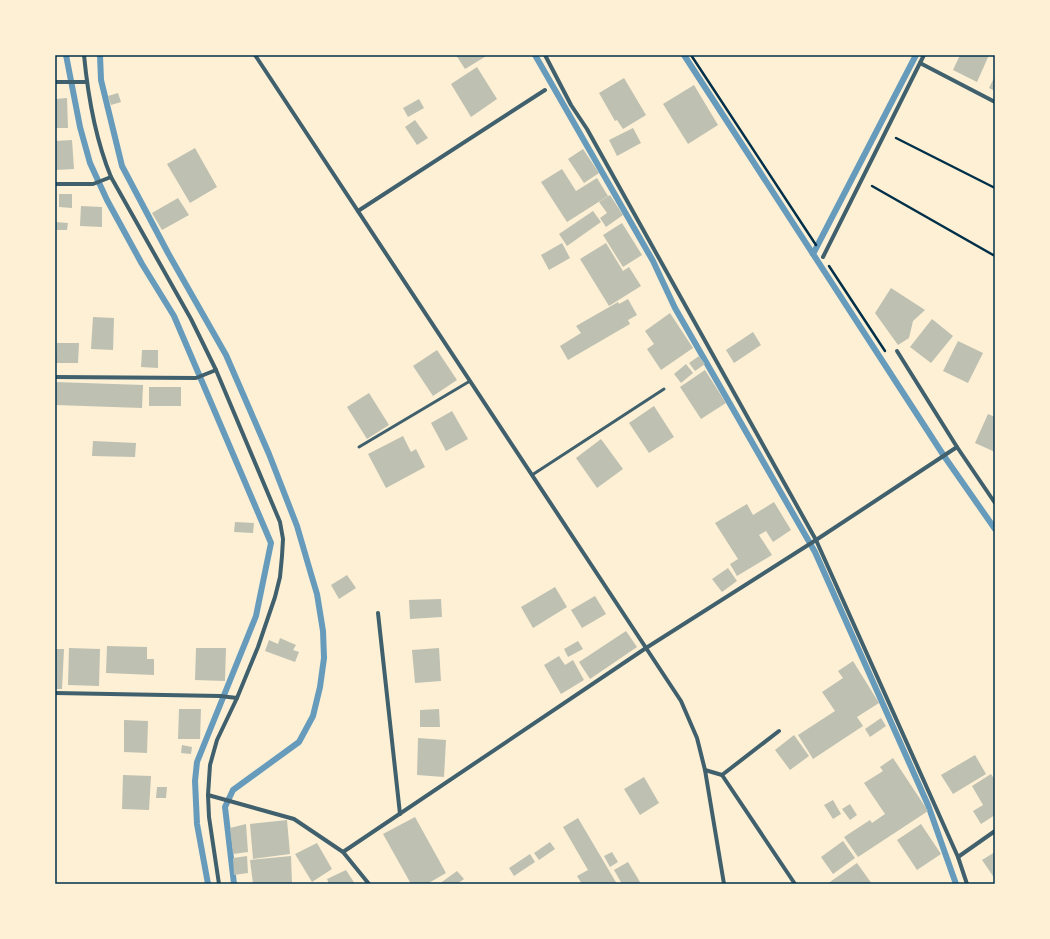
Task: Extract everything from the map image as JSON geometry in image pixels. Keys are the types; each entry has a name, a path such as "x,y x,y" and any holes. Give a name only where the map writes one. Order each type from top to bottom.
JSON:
{"street":[{"path":"84,55 86,82 92,117 100,147 111,177 190,319 216,370 280,522 283,539 280,578 275,597 258,647 237,698 217,740 210,765 208,795 209,817 219,884"},
{"path":"255,55 681,701 697,738 705,770 724,884"},
{"path":"545,55 571,106 587,129 814,541 958,857 967,884"},
{"path":"823,257 924,55"},
{"path":"920,63 995,102"},
{"path":"55,82 86,82"},
{"path":"358,211 545,90"},
{"path":"55,184 93,184 111,177"},
{"path":"897,351 957,447 995,503"},
{"path":"55,377 196,378 216,370"},
{"path":"342,852 646,648 807,546 957,447"},
{"path":"378,613 400,814"},
{"path":"55,694 228,696 237,698"},
{"path":"722,775 779,731"},
{"path":"705,770 722,775 795,884"},
{"path":"208,795 294,819 342,852 368,884"},
{"path":"958,857 995,831"}],"lane":[{"path":"359,447 470,381"},
{"path":"532,475 664,389"}],"path":[{"path":"691,55 887,354"},
{"path":"885,132 995,188"},
{"path":"861,180 995,256"}],"building":[{"path":"456,55 488,55 465,69"},
{"path":"960,55 989,55 977,82 953,70"},
{"path":"477,67 497,99 471,117 451,84"},
{"path":"995,76 995,91 989,88"},
{"path":"624,78 646,115 623,129 617,120 615,121 599,93"},
{"path":"694,85 718,125 688,144 663,104"},
{"path":"118,93 121,102 111,105 108,96"},
{"path":"67,98 68,128 55,128 55,99"},
{"path":"419,99 424,108 408,117 403,108"},
{"path":"415,120 428,138 417,145 405,127"},
{"path":"633,128 641,143 617,156 609,140"},
{"path":"72,140 74,169 55,170 55,141"},
{"path":"195,148 217,187 190,203 167,164"},
{"path":"583,149 599,173 584,183 568,159"},
{"path":"562,169 576,191 597,178 608,196 567,222 541,182"},
{"path":"59,194 72,194 72,208 59,207"},
{"path":"610,195 623,215 606,227 600,218 607,213 599,202"},
{"path":"178,198 189,215 162,230 152,213"},
{"path":"81,206 102,207 102,227 80,226"},
{"path":"593,211 601,222 567,246 559,234"},
{"path":"55,222 68,223 67,230 55,230"},
{"path":"622,223 642,255 623,267 603,235"},
{"path":"562,243 570,258 549,270 541,255"},
{"path":"606,243 623,271 629,267 641,286 609,306 580,259"},
{"path":"891,288 925,310 913,321 909,338 898,345 875,313"},
{"path":"628,299 637,315 628,320 630,324 568,360 560,346 581,333 576,326 618,302 619,304"},
{"path":"670,313 693,348 661,370 647,349 654,344 645,331"},
{"path":"93,317 114,318 113,350 91,349"},
{"path":"932,319 953,336 931,363 910,347"},
{"path":"753,332 761,345 734,363 726,350"},
{"path":"958,341 983,353 968,383 943,371"},
{"path":"57,343 79,343 78,363 56,363"},
{"path":"142,350 158,350 158,368 141,367"},
{"path":"437,350 457,380 433,396 413,366"},
{"path":"699,356 705,364 695,371 689,363"},
{"path":"686,364 693,373 681,383 674,374"},
{"path":"705,370 726,403 701,419 680,387"},
{"path":"55,382 143,385 142,408 55,405"},
{"path":"149,387 181,387 181,406 149,406"},
{"path":"369,393 389,425 367,439 347,407"},
{"path":"654,406 674,437 649,453 629,423"},
{"path":"452,411 468,439 446,451 431,423"},
{"path":"988,414 995,417 995,452 975,443"},
{"path":"403,436 411,452 416,449 425,467 386,488 368,454"},
{"path":"601,439 623,469 597,488 576,458"},
{"path":"93,441 136,443 135,457 92,456"},
{"path":"774,502 791,530 773,542 766,531 759,535 772,555 737,576 730,564 738,559 715,523 747,504 753,515"},
{"path":"235,522 254,523 253,533 234,532"},
{"path":"728,568 737,581 722,592 712,579"},
{"path":"347,575 356,588 339,599 331,585"},
{"path":"555,587 567,607 533,628 521,607"},
{"path":"595,596 606,614 582,628 571,610"},
{"path":"441,599 442,617 410,619 409,600"},
{"path":"626,631 637,647 590,679 579,662"},
{"path":"280,638 296,645 293,650 299,652 295,662 265,651 269,640 278,644"},
{"path":"578,641 583,649 568,657 564,649"},
{"path":"107,646 147,647 147,659 154,659 154,675 106,673"},
{"path":"69,648 100,649 99,686 68,685"},
{"path":"196,648 226,648 225,681 195,680"},
{"path":"439,648 441,681 415,683 412,650"},
{"path":"55,649 64,649 62,689 55,689"},
{"path":"559,656 565,665 573,660 584,680 561,694 544,665"},
{"path":"853,661 879,703 857,717 863,726 813,759 798,735 835,711 822,692 843,678 838,671"},
{"path":"179,709 201,709 200,739 178,739"},
{"path":"439,709 440,727 420,727 420,710"},
{"path":"881,718 886,726 870,737 865,729"},
{"path":"124,720 148,721 147,753 124,752"},
{"path":"794,735 809,756 790,770 775,750"},
{"path":"418,738 446,740 444,777 417,775"},
{"path":"182,745 192,747 191,754 181,753"},
{"path":"975,755 986,774 953,794 941,775"},
{"path":"893,758 928,811 858,857 844,837 870,820 872,823 885,814 864,783 883,771 880,767"},
{"path":"991,774 995,780 995,815 981,824 973,811 983,805 972,786"},
{"path":"123,775 151,776 149,810 122,809"},
{"path":"644,777 659,803 640,815 624,789"},
{"path":"157,787 167,787 166,798 156,798"},
{"path":"833,800 841,814 833,819 824,805"},
{"path":"850,804 857,815 850,820 842,809"},
{"path":"415,817 446,873 427,884 411,884 383,834"},
{"path":"578,818 617,884 582,884 577,876 588,870 563,827"},
{"path":"287,820 290,854 253,859 250,824"},
{"path":"246,824 248,852 233,854 230,828"},
{"path":"921,824 941,854 917,870 897,840"},
{"path":"843,841 855,858 833,874 821,857"},
{"path":"550,842 555,849 539,860 534,853"},
{"path":"317,843 332,869 312,882 295,854"},
{"path":"612,852 618,862 610,867 604,856"},
{"path":"995,852 995,879 982,860"},
{"path":"530,854 535,862 514,876 509,868"},
{"path":"247,856 248,873 234,875 233,858"},
{"path":"291,856 292,884 253,884 250,860"},
{"path":"628,862 640,882 638,884 622,884 614,870"},
{"path":"857,863 872,884 827,884"},
{"path":"346,870 355,884 329,884 327,879"},
{"path":"457,871 464,879 457,884 439,884"}],"waterway":[{"path":"66,55 80,127 90,163 107,200 142,264 174,316 271,543 256,616 197,762 195,781 197,824 208,884"},
{"path":"100,55 101,80 122,166 168,253 226,355 269,454 297,526 317,594 323,631 324,658 320,687 313,716 299,742 233,790 225,807 234,884"},
{"path":"535,55 653,261 675,308 815,552 928,805 956,884"},
{"path":"684,55 944,456 995,529"},
{"path":"813,254 916,55"}]}
